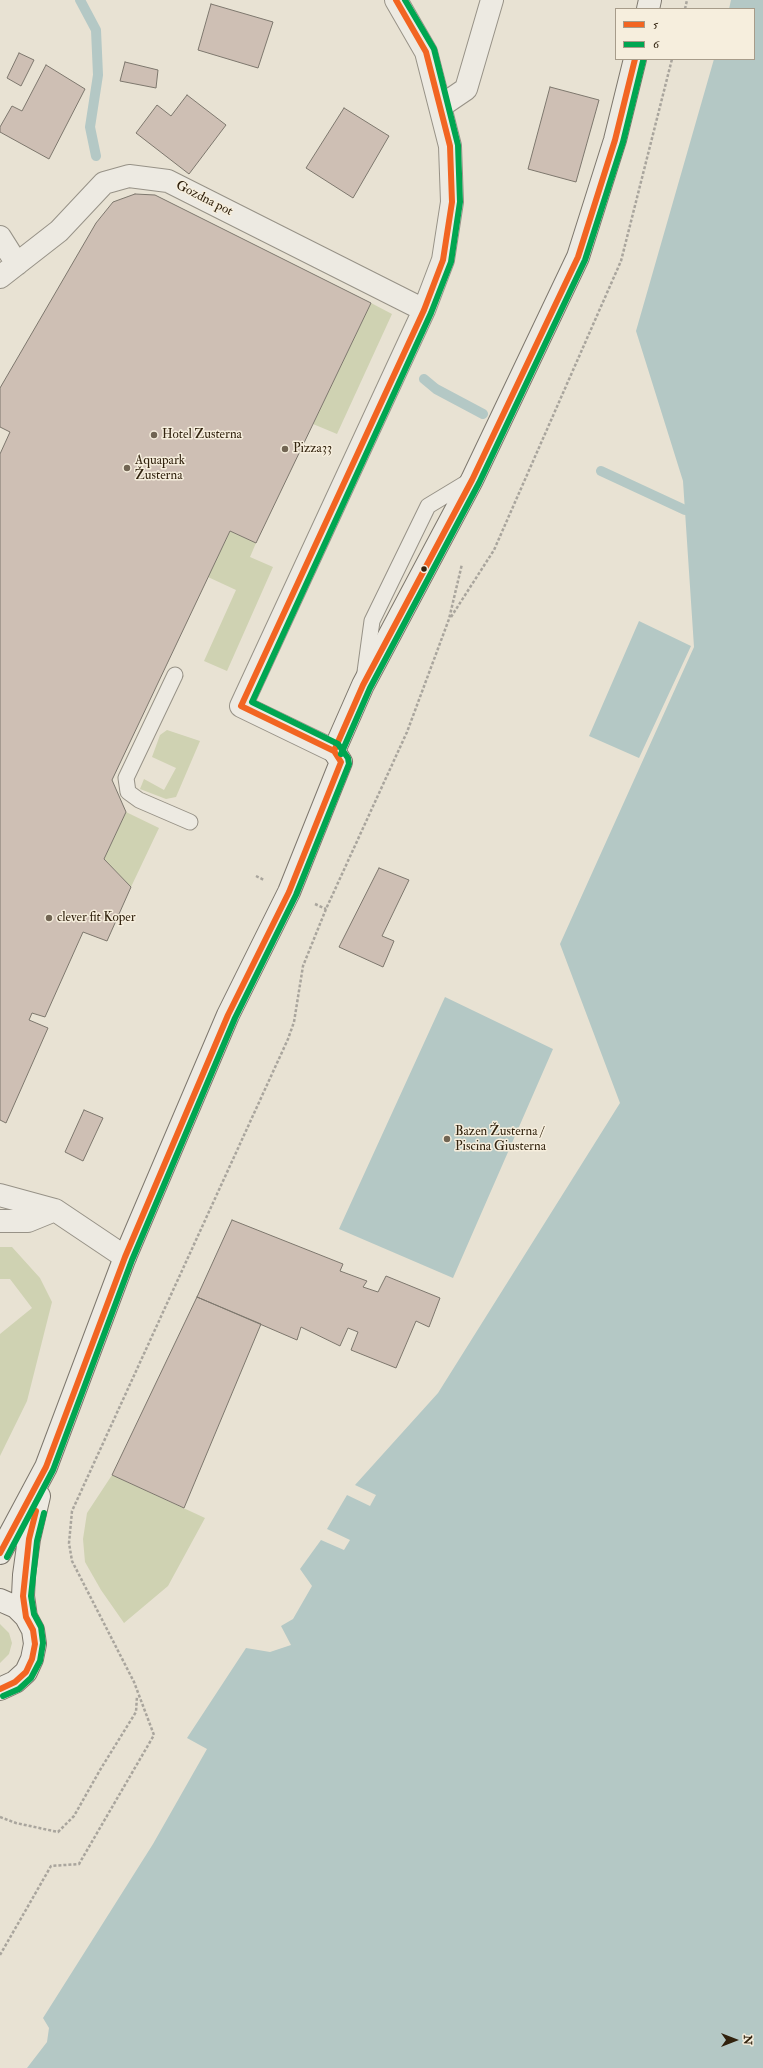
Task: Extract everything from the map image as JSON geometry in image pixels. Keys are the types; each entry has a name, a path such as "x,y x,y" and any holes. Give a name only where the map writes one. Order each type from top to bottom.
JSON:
{"street":[{"path":"26,1617 23,1596 24,1575 29,1539 46,1467 125,1257 228,1015 289,892 342,762 334,751 241,706 424,310 443,260 452,202 450,146 434,78 426,52 396,0"},
{"path":"441,106 466,89 492,0"},
{"path":"334,751 363,685 472,480 578,257 615,140 635,60"},
{"name":"Gozdna pot","path":"0,277 59,231 104,183 129,176 168,181 424,310"},
{"path":"0,237 17,264"},
{"path":"0,1195 55,1210 125,1257"},
{"path":"0,1221 28,1221 55,1210"},
{"path":"0,1553 46,1467"},
{"path":"0,1600 16,1607 26,1617 33,1630 35,1644 32,1659 26,1672 16,1682 0,1689"}],"lane":[{"path":"175,675 126,778 128,792 139,800 190,822"}],"path":[{"path":"0,1955 51,1866 79,1864 154,1735 134,1682 72,1561 69,1543 72,1511 288,1039 294,1022 303,966 326,909 407,732 449,619 494,550 621,261 672,60"},
{"path":"0,1817 16,1823 58,1832 74,1816 100,1770 136,1712 137,1693"}],"green space":[{"path":"371,303 392,314 337,434 313,424"},
{"path":"230,531 256,543 250,557 273,567 227,671 204,661 236,590 208,577"},
{"path":"167,730 200,741 176,797 166,799 140,789 144,779 164,790 176,768 152,757 160,735"},
{"path":"126,812 159,828 131,887 104,859"},
{"path":"0,1247 12,1247 40,1278 52,1302 27,1401 0,1456 0,1334 32,1308 10,1279 0,1279"},
{"path":"112,1475 205,1518 168,1586 124,1623 101,1590 85,1562 83,1539 87,1513"},
{"path":"0,1624 9,1633 12,1643 9,1654 0,1663"}],"shaded area":[{"path":"731,0 763,0 763,2068 27,2068 47,2042 49,2028 43,2018 153,1844 207,1749 187,1738 246,1648 270,1652 291,1645 281,1626 293,1619 312,1586 300,1569 321,1540 344,1550 350,1540 327,1529 347,1495 370,1506 376,1495 355,1485 438,1393 620,1103 560,944 694,647 683,481 636,331 714,60 755,60 755,8 729,8"},
{"path":"639,621 691,646 639,758 589,736"},
{"name":"Bazen Žusterna / Piscina Giusterna","path":"445,997 553,1049 453,1278 339,1229"}],"building":[{"path":"211,4 273,22 258,68 198,50"},
{"path":"19,53 34,60 21,86 7,78"},
{"path":"125,62 158,70 156,88 120,81"},
{"path":"46,65 85,89 49,159 0,132 0,127 12,106 22,111"},
{"path":"550,87 599,100 576,182 528,169"},
{"path":"187,95 226,125 189,174 136,133 157,105 171,116"},
{"path":"344,108 389,136 353,198 306,168"},
{"path":"135,194 155,195 371,303 256,543 230,531 112,780 126,812 104,859 131,887 107,941 83,932 45,1017 32,1013 29,1020 48,1028 6,1123 0,1120 0,454 10,432 0,427 0,388 96,223 113,202"},
{"path":"379,868 409,880 382,936 394,941 383,967 339,947"},
{"path":"84,1110 103,1118 83,1161 65,1152"},
{"path":"232,1220 343,1264 340,1271 367,1281 363,1287 378,1292 386,1276 440,1298 429,1327 416,1321 396,1368 351,1350 358,1332 348,1328 340,1346 301,1327 297,1340 197,1297"},
{"path":"197,1297 261,1324 184,1508 112,1475"}],"waterway":[{"path":"80,0 96,30 98,75 90,127 96,156"},
{"path":"424,379 436,389 483,414"},
{"path":"601,471 685,510"}],"transit line":[{"name":"5","path":"0,1553 46,1467 125,1257 228,1015 289,892 341,762 334,751 241,706 424,310 443,260 452,202 450,146 426,52 396,0"},
{"name":"6","path":"7,1557 53,1470 132,1260 235,1018 296,895 349,764 348,758 338,744 252,702 431,313 451,262 460,202 458,145 434,49 405,0"},
{"name":"5","path":"334,751 363,685 472,480 578,257 615,140 635,60"},
{"name":"6","path":"341,754 370,688 479,483 585,260 623,142 643,61"},
{"name":"5","path":"0,1689 15,1682 26,1672 32,1659 35,1644 33,1630 26,1617 23,1596 29,1539 36,1511"},
{"name":"6","path":"3,1696 19,1689 31,1678 40,1661 43,1643 41,1627 34,1614 31,1596 37,1541 44,1513"}],"place":[{"name":"Hotel Zusterna","path":"154,435"},
{"name":"Pizza33","path":"285,449"},
{"name":"Aquapark Žusterna","path":"127,468"},
{"name":"clever fit Koper","path":"49,918"},
{"name":"Bazen Žusterna / Piscina Giusterna","path":"447,1139"}]}
